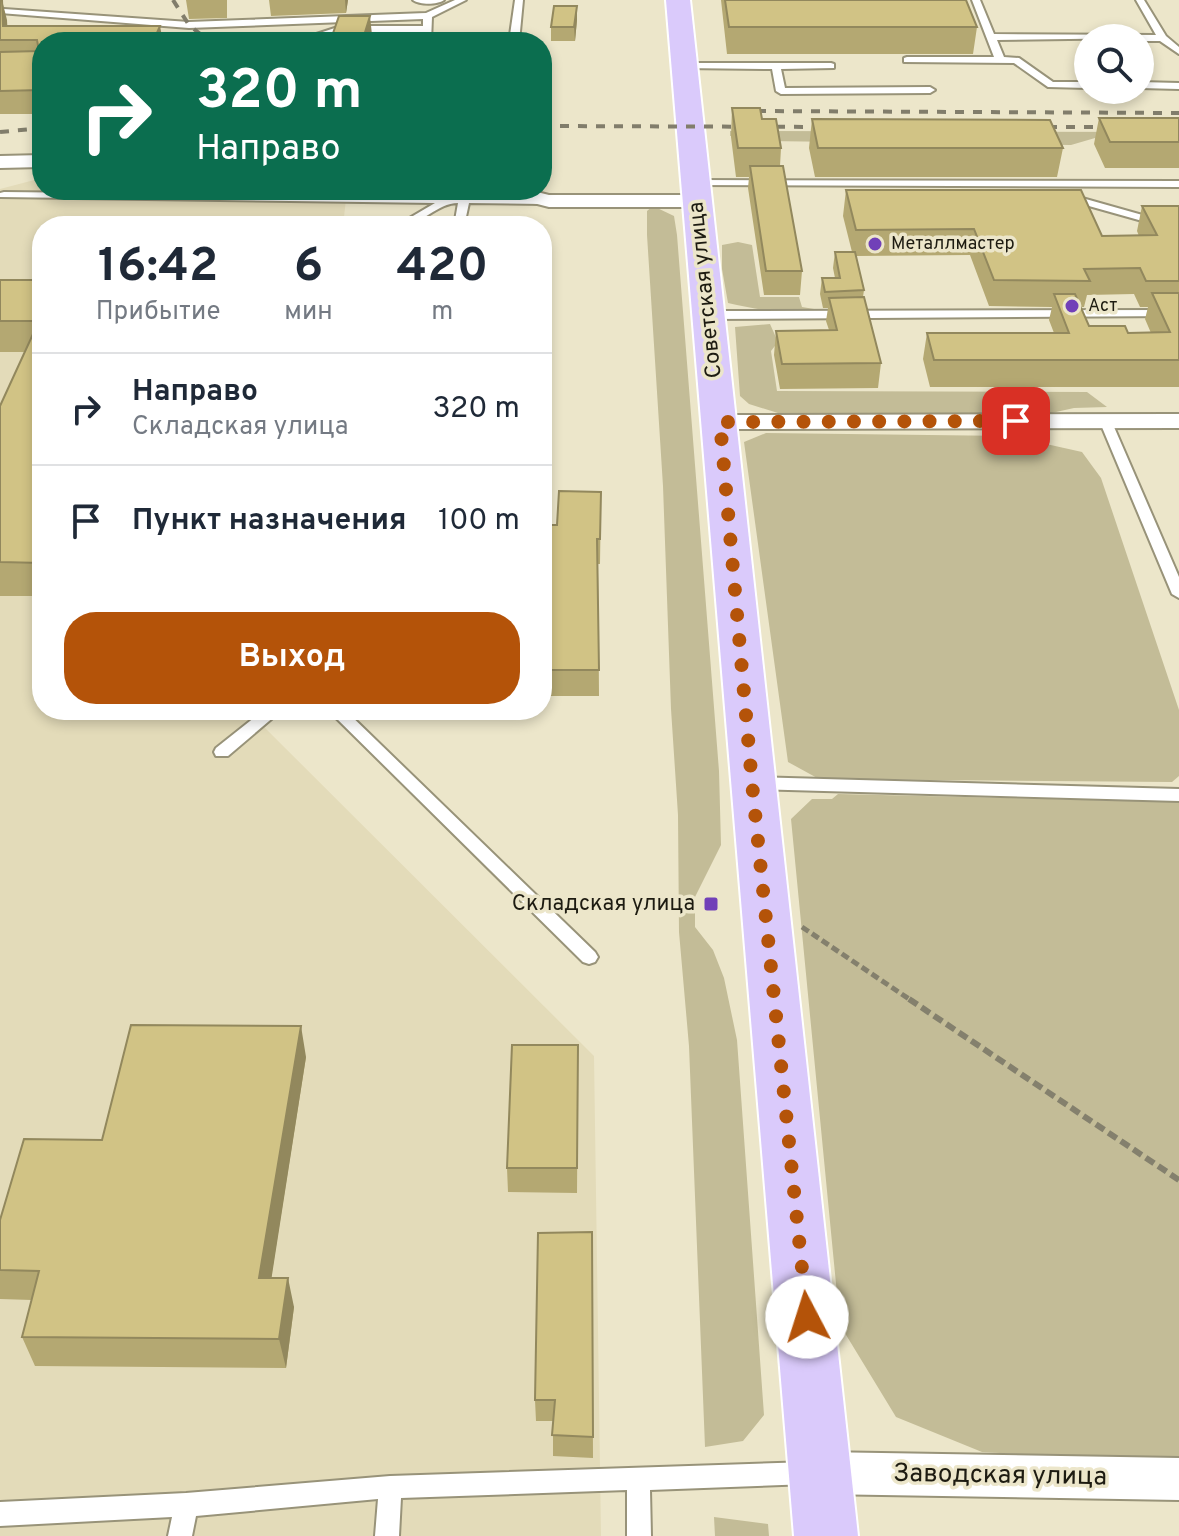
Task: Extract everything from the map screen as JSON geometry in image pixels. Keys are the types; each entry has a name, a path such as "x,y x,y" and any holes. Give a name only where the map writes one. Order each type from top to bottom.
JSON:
{"main road":[{"name":"Советская улица","path":"678,0 826,1536"}],"street":[{"path":"0,162 32,161"},
{"path":"545,200 695,192"},
{"path":"720,422 1179,421"},
{"name":"Заводская улица","path":"821,1473 1179,1479"}],"lane":[{"path":"417,0 438,0"},
{"path":"4,12 189,25 428,16 462,0"},
{"path":"515,32 519,0"},
{"path":"976,0 1000,60"},
{"path":"1140,0 1162,38 1179,51"},
{"path":"425,32 428,16"},
{"path":"159,32 189,25"},
{"path":"331,32 341,29 425,29"},
{"path":"991,37 1162,38"},
{"path":"907,60 1016,60 1051,85 1074,85"},
{"path":"684,66 831,66"},
{"path":"776,66 781,91 930,90"},
{"path":"1154,85 1179,86"},
{"path":"695,192 1016,183 1179,184"},
{"path":"1016,183 1153,221 1179,221"},
{"path":"4,195 32,195"},
{"path":"420,216 450,200 549,201"},
{"path":"461,216 464,201"},
{"path":"709,315 1179,313"},
{"path":"1105,420 1179,594"},
{"path":"222,752 262,720"},
{"path":"346,720 589,957"},
{"path":"752,783 1179,795"},
{"path":"0,1514 186,1505 390,1487 821,1473"},
{"path":"638,1479 639,1536"},
{"path":"387,1536 390,1487"},
{"path":"180,1536 186,1505"}],"path":[{"path":"794,922 1179,1180"}],"shaded area":[{"path":"730,131 1179,132 1179,139 1095,138 1071,145 765,141 762,135 730,136"},
{"path":"32,181 32,200 346,200 344,216 32,216 32,720 257,720 594,1056 601,1536 0,1536 0,189"},
{"path":"653,206 674,216 677,235 719,771 721,845 695,897 695,927 713,950 724,978 737,1040 764,1415 743,1441 705,1447 689,1046 679,932 678,815 663,486 647,235 647,211"},
{"path":"738,242 752,245 760,297 799,297 802,307 814,309 781,312 728,303 722,269 722,245"},
{"path":"770,324 778,342 771,351 777,391 1087,392 1107,407 1074,408 1047,414 896,416 778,413 749,404 740,396 735,327"},
{"path":"766,433 1010,436 1082,452 1101,478 1179,710 1179,776 1172,782 819,779 788,762 744,442"},
{"path":"838,794 1179,802 1179,1456 1088,1458 982,1452 896,1417 840,1325 791,819 812,799 832,799"},
{"path":"714,1517 768,1524 769,1536 715,1536"}],"building":[{"path":"0,0 3,26 160,26 157,32 32,32 32,40 0,40"},
{"path":"725,0 966,0 977,27 729,27"},
{"path":"554,6 577,6 574,27 551,27"},
{"path":"339,16 370,16 365,32 333,32"},
{"path":"32,51 32,90 0,91 0,52"},
{"path":"732,108 760,108 762,119 776,119 781,148 738,148"},
{"path":"1099,118 1179,118 1179,142 1110,142"},
{"path":"812,119 1050,120 1063,148 818,148"},
{"path":"750,166 783,166 802,271 766,271"},
{"path":"846,190 1081,190 1102,236 1157,235 1142,206 1179,206 1179,281 1146,281 1140,268 1084,269 1090,281 994,280 974,229 856,230"},
{"path":"835,252 855,252 864,290 825,292 822,278 840,278"},
{"path":"0,280 32,280 32,321 0,321"},
{"path":"1152,293 1179,293 1179,360 934,360 927,333 1069,333 1054,294 1075,294 1089,326 1125,326 1128,333 1170,332"},
{"path":"864,297 881,363 782,364 776,331 837,330 829,298"},
{"path":"32,336 32,563 0,562 0,406"},
{"path":"559,491 601,492 600,539 597,539 599,670 552,670 552,525 557,525"},
{"path":"131,1025 301,1026 259,1278 288,1278 279,1339 22,1337 39,1271 0,1270 0,1220 24,1139 102,1140"},
{"path":"512,1045 578,1045 577,1168 507,1168"},
{"path":"592,1232 593,1437 552,1435 555,1400 535,1400 538,1233"}],"railway":[{"path":"173,0 189,25 198,32"},
{"path":"757,111 1179,113"},
{"path":"552,126 834,127"},
{"path":"1030,127 1118,127"},
{"path":"0,132 32,129"}],"place":[{"name":"Металлмастер","path":"875,244"},
{"name":"Аст","path":"1072,306"},
{"name":"Складская улица","path":"711,904"}],"route":[{"path":"807,1317 752,783 720,422 1016,421"}]}
